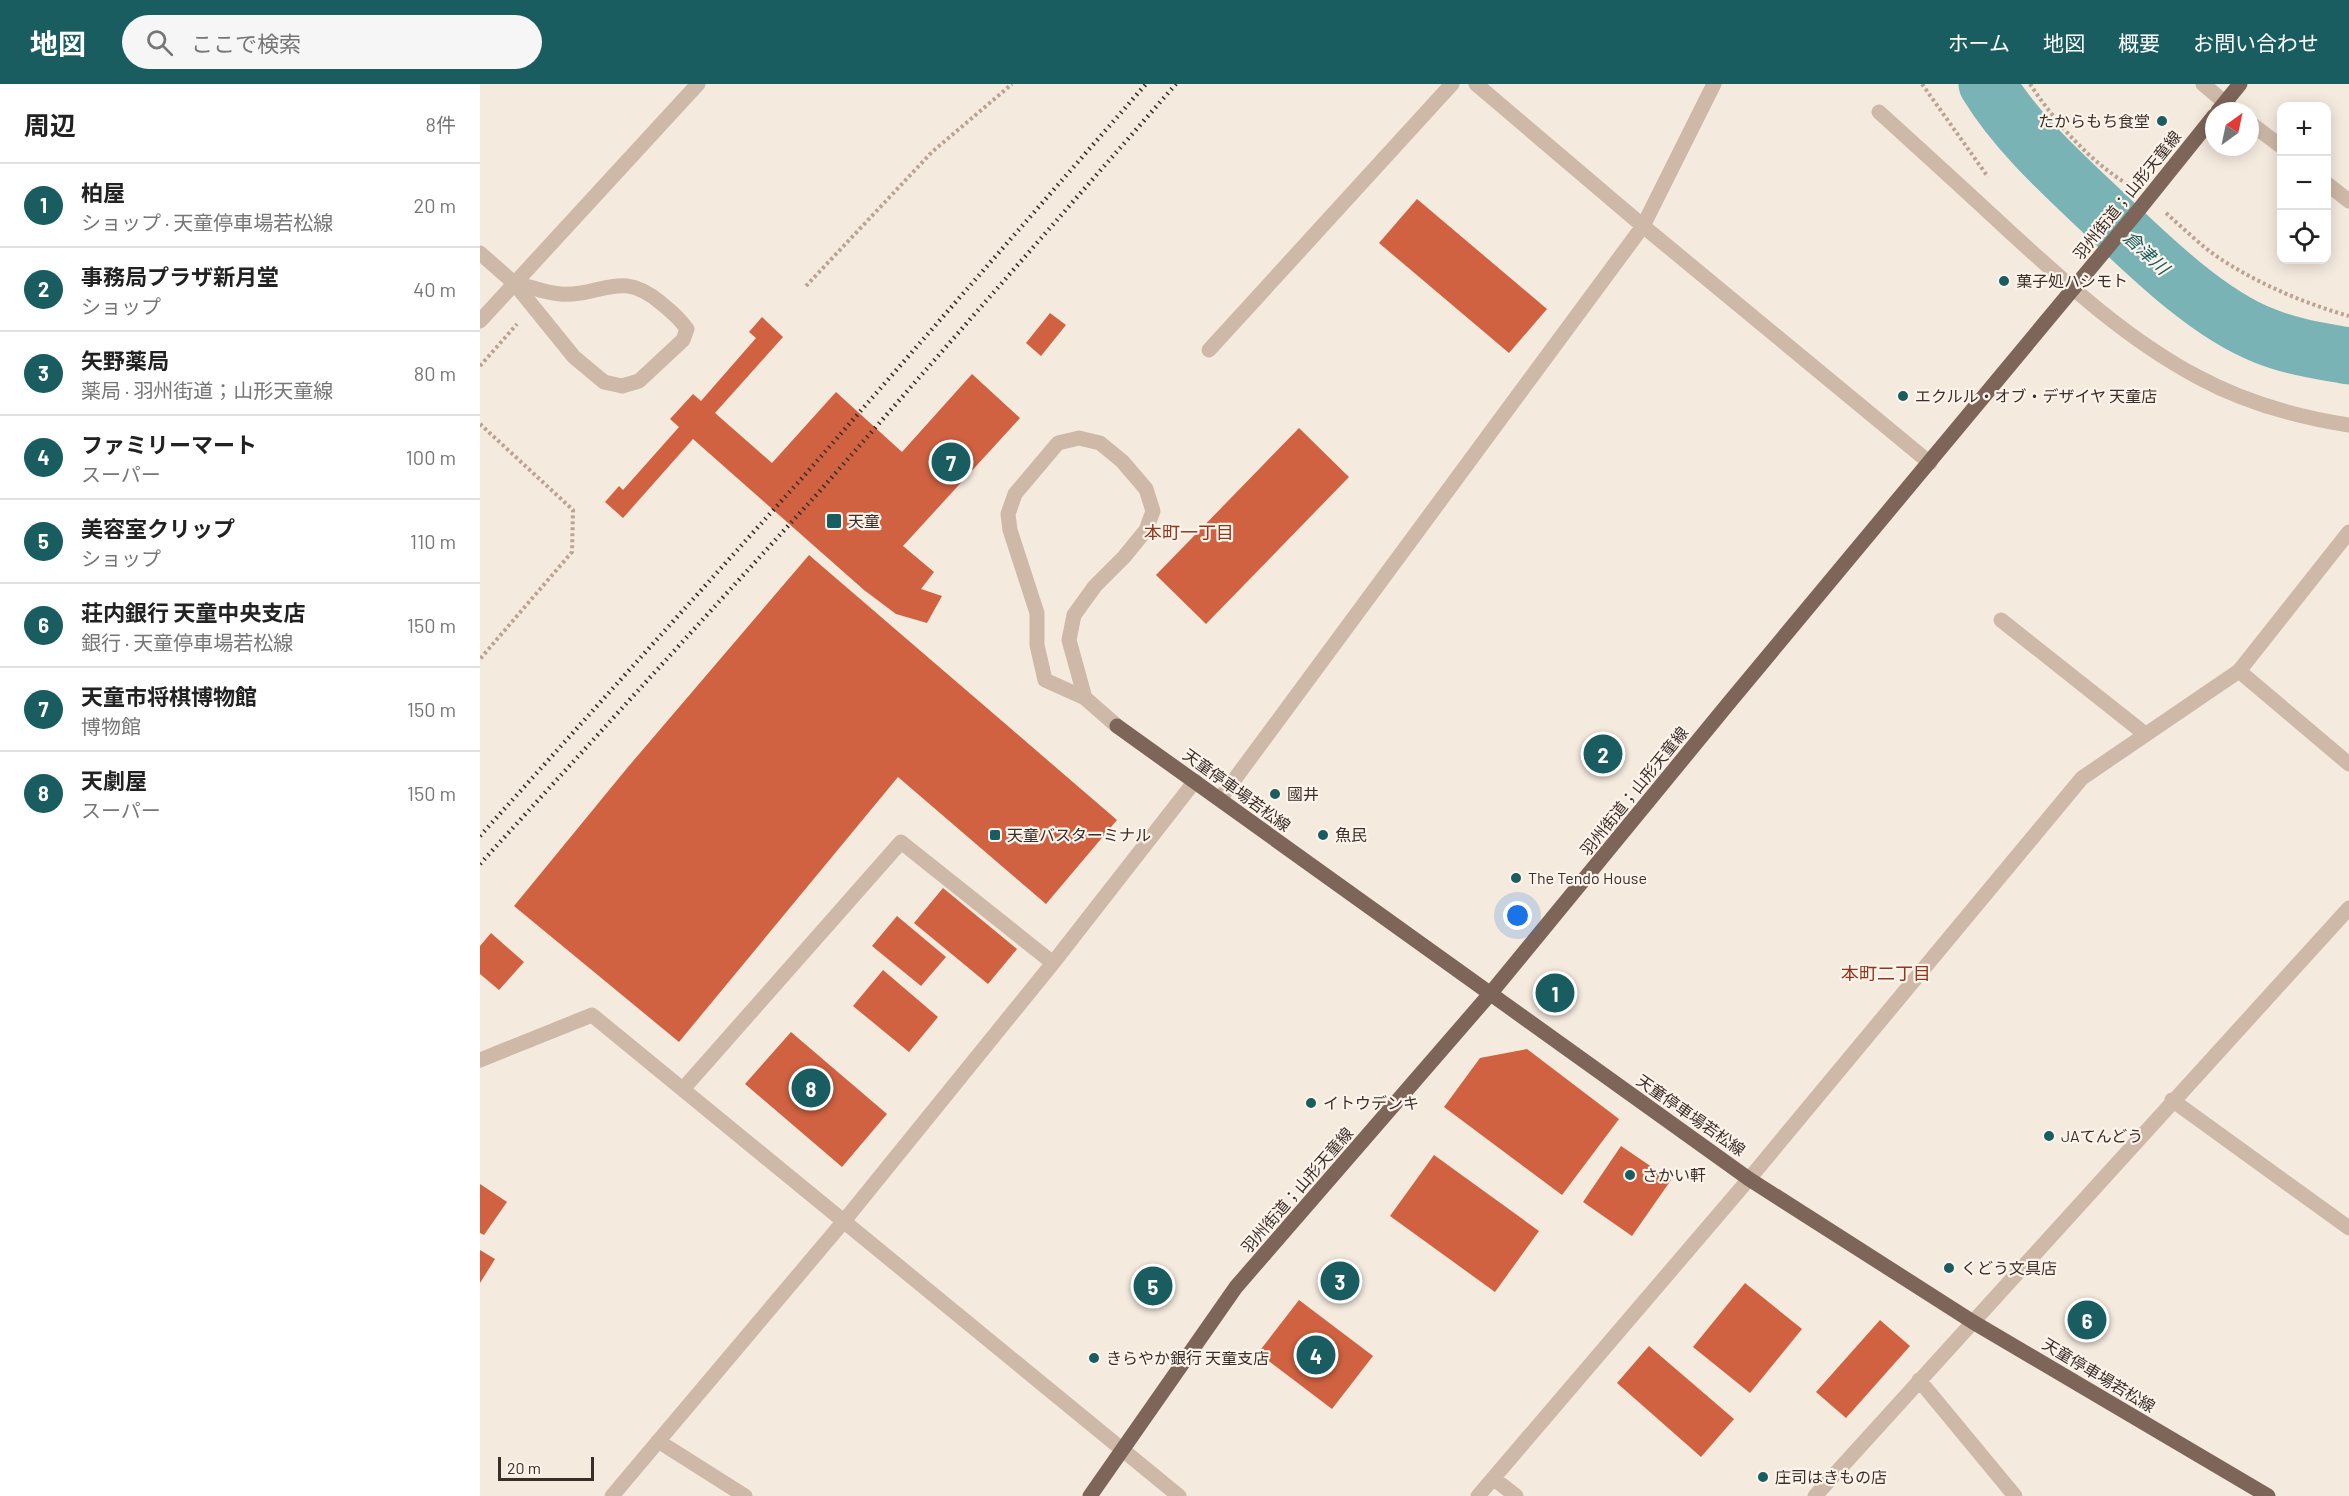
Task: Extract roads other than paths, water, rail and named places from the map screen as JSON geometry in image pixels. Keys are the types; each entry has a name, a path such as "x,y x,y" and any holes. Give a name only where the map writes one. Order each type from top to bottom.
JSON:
{"main road":[{"path":"2230,102 2240,84"},
{"name":"羽州街道；山形天童線","path":"1090,1496 1236,1287 1490,994 2205,127"},
{"name":"天童停車場若松線","path":"1118,726 1749,1179 1973,1322 2268,1496"}],"street":[{"path":"480,321 699,84"},
{"path":"1209,350 1452,84"},
{"path":"1476,84 1930,463"},
{"path":"1220,799 1644,226 1714,84"},
{"path":"2203,84 2220,102"},
{"path":"1879,112 2164,357 2199,377 2277,409 2319,420 2349,424"},
{"path":"2259,130 2277,143"},
{"path":"2331,187 2349,201"},
{"path":"480,253 514,283 574,357 604,382 622,386 639,381 683,340 687,329 682,321 648,292 635,287 620,285 560,294 514,283"},
{"path":"1085,698 1069,640 1074,615 1095,586 1125,557 1146,530 1153,511 1146,489 1122,462 1100,443 1079,438 1058,443 1015,494 1008,514 1010,530 1037,613 1037,645 1045,680 1085,698 1118,726"},
{"path":"1478,1496 1749,1179 2082,778 2239,671 2349,532"},
{"path":"2001,620 2145,734"},
{"path":"2239,671 2349,764"},
{"path":"612,1496 844,1221 1053,963 1195,781"},
{"path":"683,1089 901,842 1053,963"},
{"path":"1815,1496 2349,908"},
{"path":"480,1060 592,1015 1179,1496"},
{"path":"2172,1101 2349,1228"},
{"path":"1918,1380 2015,1496"},
{"path":"658,1441 745,1496"},
{"path":"1493,1478 1516,1496"}],"waterway":[{"name":"倉津川","path":"1987,84 2013,121 2060,171 2144,251 2203,300 2244,327 2275,340 2349,356"}],"railway":[{"path":"480,836 803,477 1146,84"},
{"path":"480,864 819,492 1176,84"}],"place":[{"name":"たからもち食堂","path":"2162,121"},
{"name":"菓子処ハシモト","path":"2004,281"},
{"name":"エクルル・オブ・デザイヤ 天童店","path":"1903,396"},
{"name":"天童市将棋博物館","path":"951,462"},
{"name":"天童","path":"834,521"},
{"name":"事務局プラザ新月堂","path":"1603,754"},
{"name":"國井","path":"1275,794"},
{"name":"天童バスターミナル","path":"995,835"},
{"name":"魚民","path":"1323,835"},
{"name":"The Tendo House","path":"1516,878"},
{"name":"柏屋","path":"1555,993"},
{"name":"天劇屋","path":"811,1088"},
{"name":"イトウデンキ","path":"1311,1103"},
{"name":"JAてんどう","path":"2049,1136"},
{"name":"さかい軒","path":"1630,1175"},
{"name":"くどう文具店","path":"1949,1268"},
{"name":"矢野薬局","path":"1340,1281"},
{"name":"美容室クリップ","path":"1153,1286"},
{"name":"荘内銀行 天童中央支店","path":"2087,1320"},
{"name":"ファミリーマート","path":"1316,1355"},
{"name":"きらやか銀行 天童支店","path":"1094,1358"},
{"name":"庄司はきもの店","path":"1763,1477"}],"district":[{"name":"本町一丁目","path":"1189,533"},
{"name":"本町二丁目","path":"1886,974"}]}
